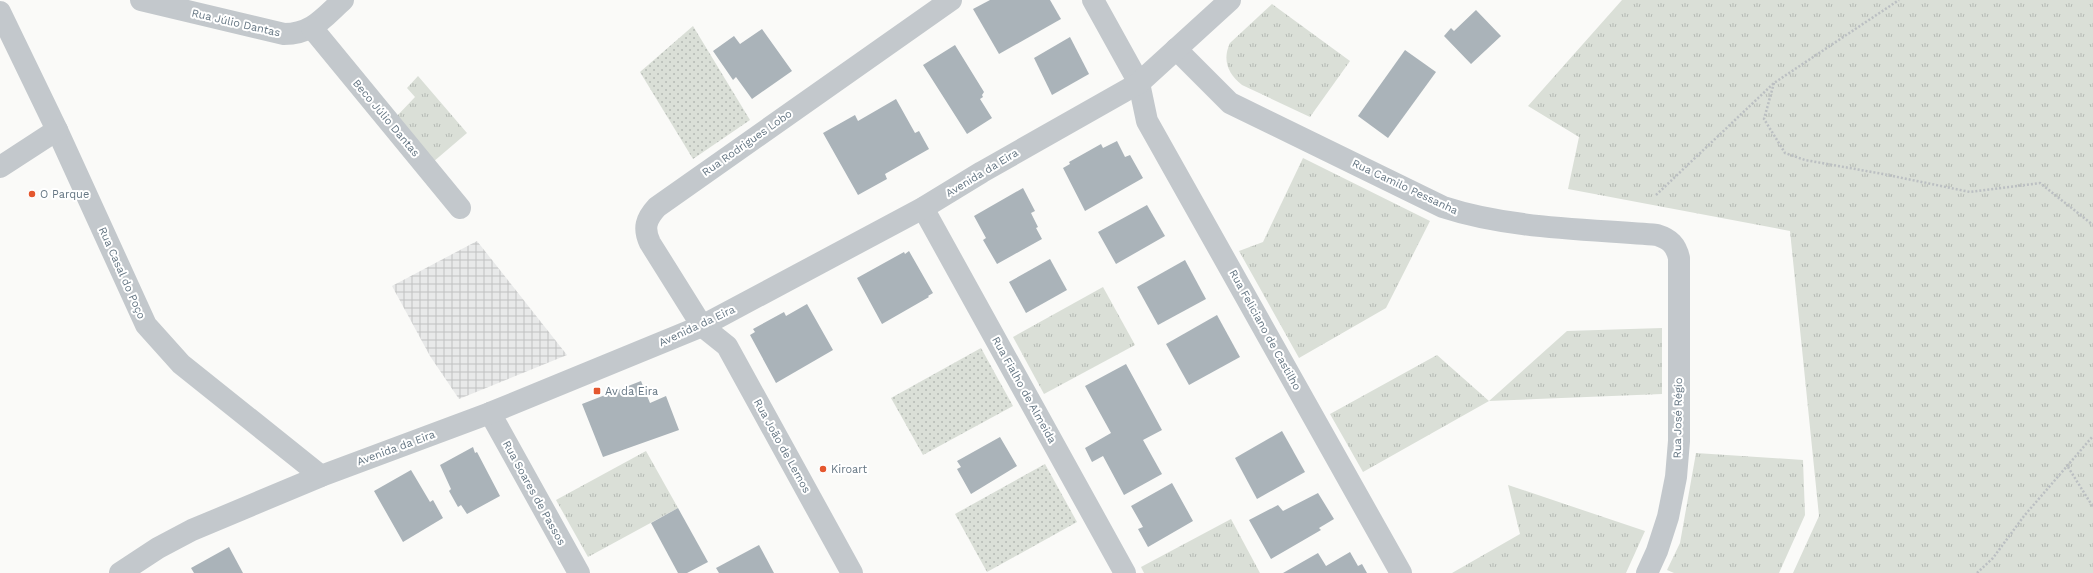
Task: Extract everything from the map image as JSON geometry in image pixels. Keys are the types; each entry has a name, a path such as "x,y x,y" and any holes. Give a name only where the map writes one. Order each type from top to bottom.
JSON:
{"street":[{"name":"Rua Júlio Dantas","path":"141,0 284,34 298,34 312,28 343,0"},
{"name":"Rua Rodrigues Lobo","path":"702,326 650,244 646,234 646,223 650,215 658,207 951,0"},
{"name":"Rua Feliciano de Castilho","path":"1093,0 1139,83 1148,121 1401,573"},
{"name":"Avenida da Eira","path":"120,573 158,548 192,530 321,476 490,413 702,326 923,208 982,172 1139,83 1230,0"},
{"name":"Rua Casal do Poço","path":"0,12 57,130 146,325 181,364 321,476"},
{"name":"Beco Júlio Dantas","path":"312,28 460,208"},
{"name":"Rua Camilo Pessanha","path":"1176,49 1230,103 1443,207 1469,216 1497,221 1658,234 1669,239 1676,248 1679,258"},
{"path":"0,167 57,130"},
{"name":"Rua Fialho de Almeida","path":"923,208 1125,573"},
{"name":"Rua José Régio","path":"1647,573 1657,550 1668,517 1676,477 1679,441 1679,258"},
{"name":"Rua João de Lemos","path":"702,326 727,346 852,573"},
{"name":"Rua Soares de Passos","path":"490,413 579,573"}],"path":[{"path":"1656,195 1774,83 1899,0"},
{"path":"1774,83 1764,119 1785,153 1805,160 1970,192 2040,183 2093,225"},
{"path":"1977,573 1993,558 2024,516 2068,467 2093,436"},
{"path":"2068,467 2093,507"}],"shaded area":[{"path":"477,241 567,355 459,399 430,356 392,286"}],"green space":[{"path":"1622,0 2093,0 2093,573 1793,573 1819,516 1790,231 1568,189 1579,137 1528,106"},
{"path":"1272,4 1350,61 1310,117 1242,85 1233,76 1228,66 1227,55 1230,43"},
{"path":"693,26 750,120 693,159 640,72"},
{"path":"418,76 467,133 433,162 396,117 415,97 407,88"},
{"path":"1303,158 1430,221 1386,308 1299,358 1239,251 1263,242"},
{"path":"1103,287 1135,345 1044,394 1013,337"},
{"path":"1662,328 1662,394 1489,401 1567,331"},
{"path":"981,348 1013,406 923,455 891,398"},
{"path":"1437,355 1489,401 1363,472 1330,414"},
{"path":"646,451 678,508 588,557 556,500"},
{"path":"1696,453 1803,460 1805,515 1779,573 1674,573 1667,570 1680,543"},
{"path":"1045,464 1077,522 987,572 955,514"},
{"path":"1508,485 1645,531 1626,573 1452,573 1520,534"},
{"path":"1231,519 1260,573 1144,573 1141,567"}],"building":[{"path":"990,0 1050,0 1061,19 999,54 973,9"},
{"path":"1476,10 1501,36 1471,64 1444,36 1451,28 1454,31"},
{"path":"762,29 792,71 752,99 736,77 733,80 713,51 734,36 740,44"},
{"path":"1070,37 1089,74 1052,95 1034,58"},
{"path":"955,45 984,92 982,95 983,97 980,99 992,118 967,134 923,65"},
{"path":"1405,50 1436,72 1388,138 1358,116"},
{"path":"896,99 915,133 919,131 929,149 885,174 887,179 858,195 823,133 855,115 858,121"},
{"path":"1117,141 1125,157 1130,155 1143,178 1085,211 1063,168 1070,164 1069,162 1101,144 1103,148"},
{"path":"1023,188 1035,211 1031,213 1038,227 1036,228 1042,239 997,264 983,240 986,238 974,216"},
{"path":"1147,205 1165,236 1116,264 1098,232"},
{"path":"909,251 933,293 928,296 929,297 882,324 857,278 904,252 905,254"},
{"path":"1050,259 1067,290 1026,313 1009,282"},
{"path":"1185,260 1206,299 1158,325 1137,287"},
{"path":"807,304 833,350 776,383 750,335 755,332 753,329 784,312 786,316"},
{"path":"1217,315 1240,357 1189,385 1166,344"},
{"path":"1126,364 1162,430 1143,440 1162,474 1124,495 1103,456 1092,462 1085,448 1111,433 1085,386"},
{"path":"641,381 650,403 666,396 679,430 603,457 582,404"},
{"path":"1282,431 1305,472 1257,499 1235,458"},
{"path":"1000,437 1017,466 971,494 957,469 961,467 957,461"},
{"path":"473,447 500,496 467,514 461,505 458,507 449,491 451,489 440,465"},
{"path":"411,470 430,502 433,500 443,518 403,542 374,491"},
{"path":"1172,483 1193,521 1148,547 1138,529 1143,527 1131,506"},
{"path":"1318,493 1334,519 1319,528 1321,530 1271,559 1249,520 1278,505 1283,511"},
{"path":"678,508 708,562 687,573 678,573 651,523"},
{"path":"759,545 774,573 719,573 716,568"},
{"path":"229,547 243,573 194,573 191,568"},
{"path":"1350,552 1358,566 1362,564 1367,573 1283,573 1318,553 1326,566"}],"place":[{"name":"O Parque","path":"32,194"},
{"name":"Av da Eira","path":"597,391"},
{"name":"Kiroart","path":"823,469"}]}
